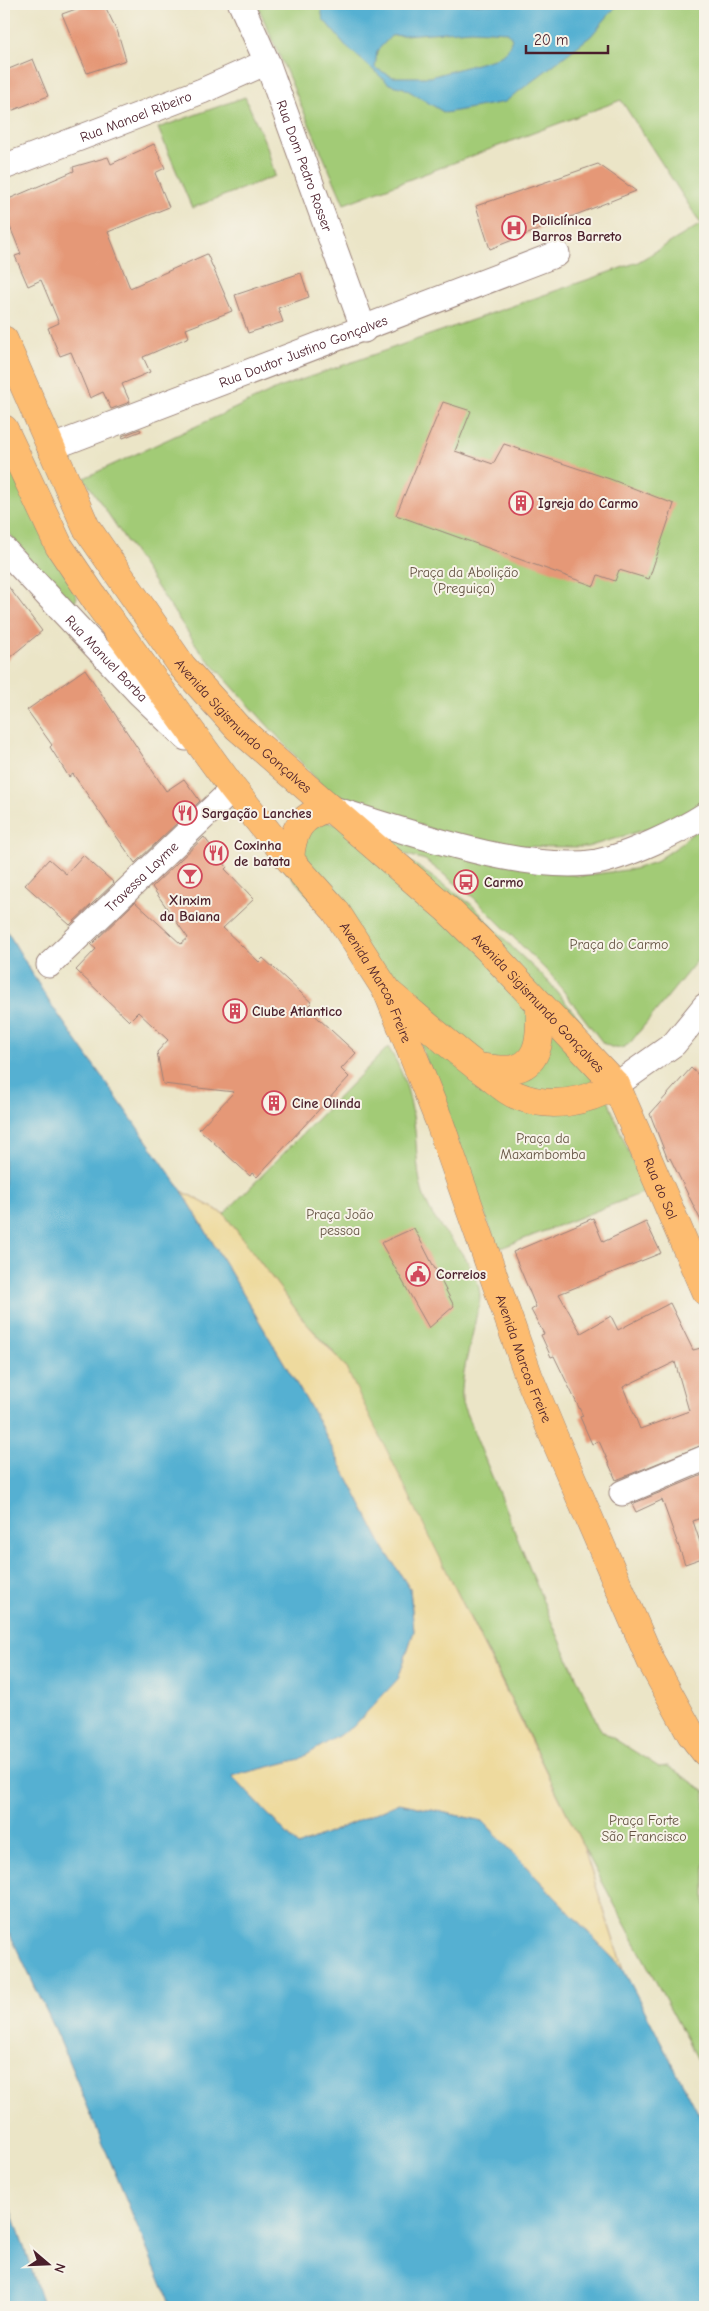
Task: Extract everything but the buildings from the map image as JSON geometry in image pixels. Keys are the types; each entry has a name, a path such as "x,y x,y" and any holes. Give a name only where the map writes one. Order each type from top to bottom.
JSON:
{"main road":[{"name":"Avenida Sigismundo Gonçalves","path":"4,340 86,527 182,666 237,727 328,808 448,910 488,949 616,1085"},
{"path":"4,429 59,546 99,605 214,764 290,860"},
{"path":"290,860 291,844 306,818 311,813 328,808"},
{"name":"Avenida Marcos Freire","path":"290,860 335,910 388,993 438,1118 529,1377 550,1428 651,1661 691,1734 705,1752"},
{"path":"388,993 477,1067 516,1095 536,1101 556,1103 580,1101 595,1097 616,1085"},
{"path":"477,1067 518,1068 528,1062 536,1050 540,1037 540,1006"},
{"name":"Rua do Sol","path":"616,1085 705,1291"}],"street":[{"name":"Rua Dom Pedro Rosser","path":"241,4 267,62 364,330"},
{"name":"Rua Manoel Ribeiro","path":"4,167 202,91 267,62"},
{"name":"Rua Doutor Justino Gonçalves","path":"50,448 364,330 557,254"},
{"name":"Rua Manuel Borba","path":"4,549 139,693 214,764"},
{"name":"Travessa Layme","path":"49,965 233,789"},
{"path":"328,808 448,842 550,864 597,862 624,853 705,815"},
{"path":"616,1085 674,1044 705,1006"},
{"path":"622,1493 705,1458"}],"green space":[{"name":"Praça da Abolição (Preguiça)","path":"257,4 705,4 705,806 687,817 587,847 478,846 327,791 201,652 84,478 281,387 638,262 701,224 621,100 344,204"},
{"path":"245,97 267,147 275,176 192,208 158,128"},
{"path":"4,456 77,597 74,605 59,599 4,526"},
{"path":"305,816 382,837 580,876 634,869 655,862 677,847 705,822 705,951 630,1043 620,1048 614,1048 603,1043 552,976 473,897 425,860 397,852 471,904 549,982 580,1020 611,1108 645,1192 498,1249 409,1014 283,867"},
{"name":"Praça João pessoa","path":"388,1047 402,1073 410,1102 414,1122 420,1184 423,1194 433,1216 472,1269 480,1295 464,1371 462,1403 550,1618 602,1731 659,1767 668,1766 705,1791 705,2073 583,1846 489,1654 332,1350 306,1323 224,1214"}],"sand":[{"path":"182,1191 224,1214 306,1323 345,1366 583,1846 623,1969 483,1821 399,1803 298,1846 232,1776 299,1759 398,1679 414,1631 410,1589 383,1547 315,1415"}],"water":[{"path":"320,4 618,4 591,36 505,102 445,113 404,88 389,84 346,46 323,19","holes":["472,30 508,32 512,39 507,51 494,59 430,77 393,77 375,68 377,51 391,36"]},
{"path":"4,926 48,1000 182,1191 315,1415 383,1547 410,1589 414,1631 398,1679 353,1727 300,1759 232,1776 298,1846 399,1803 483,1821 623,1969 705,2126 705,2307 171,2307 56,2031 4,1922"},
{"path":"4,2185 7,2196 44,2307 4,2307"}],"place":[{"name":"Policlínica Barros Barreto","path":"514,228"},
{"name":"Igreja do Carmo","path":"521,503"},
{"name":"Sargação Lanches","path":"185,813"},
{"name":"Coxinha de batata","path":"216,853"},
{"name":"Xinxim da Baiana","path":"190,876"},
{"name":"Carmo","path":"466,882"},
{"name":"Clube Atlantico","path":"235,1011"},
{"name":"Cine Olinda","path":"274,1103"},
{"name":"Correios","path":"418,1274"}],"park label":[{"name":"Praça do Carmo","path":"619,944"},
{"name":"Praça da Maxambomba","path":"543,1146"},
{"name":"Praça Forte São Francisco","path":"644,1828"}]}
